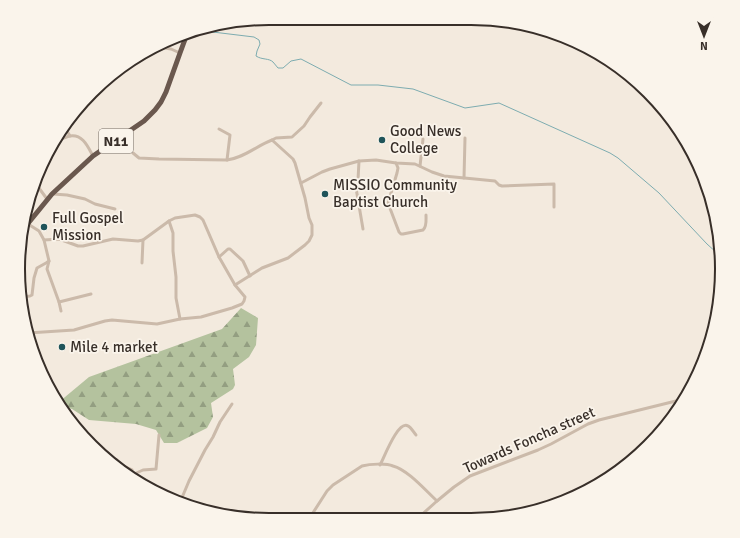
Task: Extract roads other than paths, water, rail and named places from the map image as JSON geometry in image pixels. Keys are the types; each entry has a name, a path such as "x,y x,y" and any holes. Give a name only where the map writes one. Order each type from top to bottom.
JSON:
{"highway":[{"name":"N11","path":"30,221 47,199 93,156 144,122 158,106 166,92 185,41"}],"street":[{"path":"166,48 180,53"},
{"path":"113,144 127,148 139,158 227,160 237,158 276,138 292,137 304,126 321,102"},
{"path":"219,128 230,135 227,160"},
{"path":"67,131 70,136"},
{"path":"63,139 70,136 84,140 93,156"},
{"path":"464,178 465,138"},
{"path":"420,166 423,139"},
{"path":"235,285 262,268 288,258 298,252 309,241 312,231 295,163 293,159 272,140"},
{"path":"301,183 326,171 359,161 376,160 396,163 410,163 440,175 495,181 502,186 554,184 554,208"},
{"path":"359,161 356,188 362,229"},
{"path":"396,163 398,168 388,203 399,232 403,234 425,229 426,215"},
{"path":"39,188 47,199"},
{"path":"52,194 67,195 85,199 95,204 115,209"},
{"path":"33,333 74,330 112,320 157,324 180,319 201,317 224,311 242,304 245,297 235,285 219,257 203,220 195,215 175,218 143,240 138,241 113,239 78,246 59,239 44,240"},
{"path":"169,221 173,233 176,298 180,319"},
{"path":"29,225 39,231 44,240 49,261 47,269 61,311"},
{"path":"142,264 143,240"},
{"path":"219,257 230,249 243,261 250,276"},
{"path":"27,296 32,296 37,268 49,261"},
{"path":"59,302 91,294"},
{"name":"Towards Foncha street","path":"424,513 454,487 470,476 538,450 588,424 676,401"},
{"path":"183,497 205,450 220,422 232,404"},
{"path":"380,465 391,441 402,426 408,425 416,436"},
{"path":"136,474 143,470 156,469 159,435"},
{"path":"313,513 327,491 333,485 362,466 394,466 407,473 437,501"}],"waterway":[{"path":"212,32 254,37 259,40 260,44 256,56 271,61 278,68 283,68 291,61 301,59 351,85 378,85 413,89 465,108 499,103 618,158 659,193 714,250"}],"place":[{"name":"Good News College","path":"382,140"},
{"name":"MISSIO Community Baptist Church","path":"325,194"},
{"name":"Full Gospel Mission","path":"44,227"},
{"name":"Mile 4 market","path":"62,347"}]}
